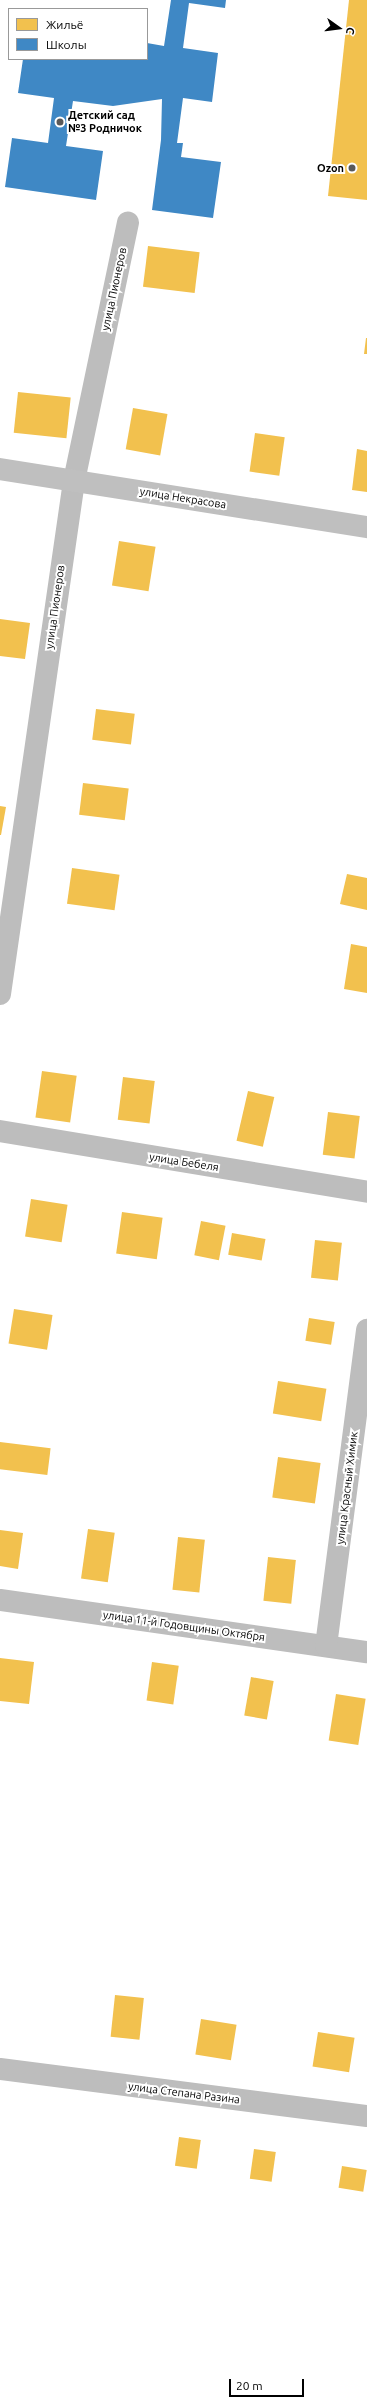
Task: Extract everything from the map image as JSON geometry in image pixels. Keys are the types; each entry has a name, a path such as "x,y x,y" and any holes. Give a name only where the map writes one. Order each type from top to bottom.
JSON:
{"street":[{"name":"улица Пионеров","path":"0,994 74,481 128,223"},
{"name":"улица Некрасова","path":"0,469 367,527"},
{"name":"улица Бебеля","path":"0,1131 367,1192"},
{"name":"улица Красный Химик","path":"326,1646 367,1330"},
{"name":"улица 11-й Годовщины Октября","path":"0,1600 367,1652"},
{"name":"улица Степана Разина","path":"0,2069 367,2116"}],"building: Жильё":[{"path":"349,0 367,0 367,200 328,196"},
{"path":"148,246 200,252 195,293 143,287"},
{"path":"366,338 367,354 364,354"},
{"path":"18,392 71,398 66,438 14,433"},
{"path":"133,408 167,414 160,455 126,449"},
{"path":"255,433 285,437 279,476 250,472"},
{"path":"357,449 367,451 367,492 352,490"},
{"path":"119,541 156,547 149,591 112,585"},
{"path":"0,619 30,623 25,659 0,656"},
{"path":"96,709 135,714 131,745 92,740"},
{"path":"83,783 129,789 125,820 79,815"},
{"path":"0,806 6,807 1,835 0,835"},
{"path":"72,868 120,875 115,910 67,904"},
{"path":"347,874 367,878 367,910 340,904"},
{"path":"351,944 367,947 367,993 344,989"},
{"path":"42,1071 77,1076 70,1122 35,1118"},
{"path":"123,1077 155,1081 150,1124 118,1120"},
{"path":"248,1091 274,1097 263,1147 237,1141"},
{"path":"328,1112 360,1116 355,1159 323,1155"},
{"path":"31,1199 68,1205 62,1242 25,1237"},
{"path":"122,1212 163,1218 157,1259 116,1254"},
{"path":"201,1221 226,1226 219,1260 194,1255"},
{"path":"232,1233 265,1239 262,1261 228,1255"},
{"path":"315,1240 342,1243 338,1281 311,1278"},
{"path":"14,1309 53,1315 47,1350 9,1344"},
{"path":"309,1318 335,1322 331,1345 305,1341"},
{"path":"278,1381 326,1389 321,1421 273,1414"},
{"path":"0,1442 51,1448 47,1475 0,1469"},
{"path":"278,1457 321,1463 315,1504 272,1498"},
{"path":"88,1529 115,1533 108,1582 81,1579"},
{"path":"0,1530 23,1533 18,1569 0,1566"},
{"path":"178,1537 205,1540 199,1593 172,1590"},
{"path":"268,1557 296,1560 291,1604 263,1601"},
{"path":"0,1658 34,1662 29,1704 0,1701"},
{"path":"152,1662 179,1666 173,1704 147,1701"},
{"path":"251,1677 274,1681 267,1719 244,1715"},
{"path":"336,1694 366,1699 358,1745 329,1740"},
{"path":"115,1995 144,1998 139,2040 111,2037"},
{"path":"201,2019 237,2025 231,2060 195,2055"},
{"path":"318,2032 355,2038 349,2072 313,2067"},
{"path":"179,2137 201,2140 197,2169 175,2166"},
{"path":"254,2149 276,2152 272,2182 250,2179"},
{"path":"342,2166 367,2170 363,2192 339,2188"}],"building: Школы":[{"name":"Детский сад №3 Родничок","path":"171,0 226,0 225,8 189,3 183,48 218,53 212,102 183,98 177,143 183,143 181,157 221,162 213,218 152,210 161,140 162,99 113,106 73,101 66,146 103,151 96,200 5,187 12,138 48,143 54,98 18,93 23,60 148,60 148,43 164,46"}],"place":[{"name":"Детский сад №3 Родничок","path":"60,122"},
{"name":"Ozon","path":"352,168"}]}
